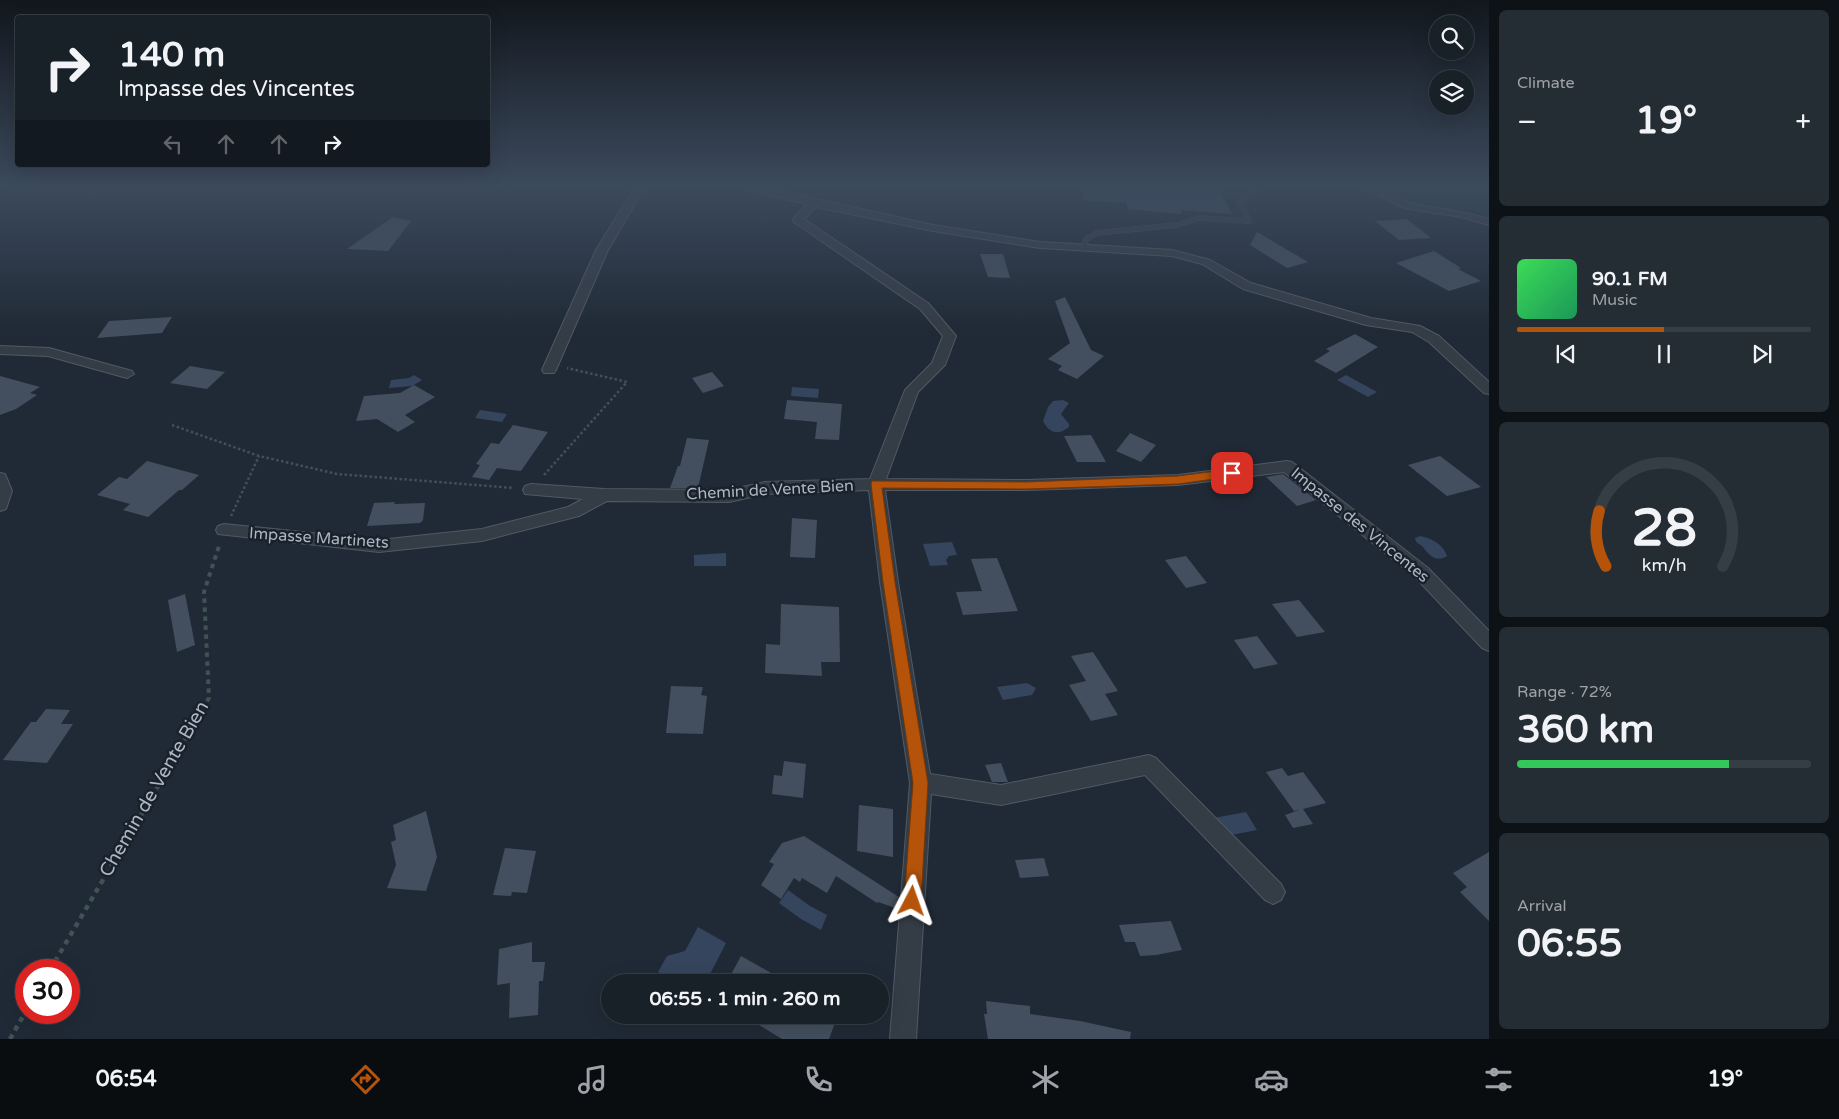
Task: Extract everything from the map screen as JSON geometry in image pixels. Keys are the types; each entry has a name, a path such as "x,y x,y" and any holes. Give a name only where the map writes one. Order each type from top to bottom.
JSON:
{"street":[{"path":"550,367 602,250 611,235"},
{"path":"821,235 924,306 950,336 938,365 912,390 876,484 889,582 921,783 903,1039"},
{"path":"980,235 1040,245 1172,253 1206,262 1247,286 1370,322 1415,329 1434,339 1489,390"},
{"path":"0,350 49,352 128,374"},
{"name":"Impasse des Vincentes","path":"876,484 1027,485 1178,480 1287,466 1422,573 1489,643"},
{"path":"0,478 4,491 0,505"},
{"name":"Chemin de Vente Bien","path":"604,495 729,496 765,488 876,484"},
{"path":"531,490 604,495"},
{"name":"Impasse Martinets","path":"224,530 379,546 482,535 573,512 604,495"},
{"path":"921,783 1002,795 1149,764 1273,892"}],"lane":[{"path":"1084,248 1086,239 1092,235"}],"path":[{"path":"172,424 259,456 337,474 531,490 627,382 550,367"},
{"name":"Chemin de Vente Bien","path":"56,959 209,698 204,592 224,530 259,456"},
{"path":"10,1039 19,1024"}],"water":[{"path":"414,375 422,380 412,386 389,388 391,380 409,378"},
{"path":"1346,375 1377,392 1368,397 1337,380"},
{"path":"792,387 819,389 818,398 791,396"},
{"path":"1063,400 1069,403 1061,414 1069,424 1069,427 1061,432 1051,431 1043,421 1048,407 1053,401"},
{"path":"480,410 507,414 502,422 475,418"},
{"path":"1420,536 1436,542 1443,548 1447,556 1439,559 1430,555 1416,541 1415,538"},
{"path":"952,542 957,555 949,556 946,560 948,565 930,566 923,544"},
{"path":"726,553 726,566 694,566 694,555"},
{"path":"1027,683 1036,688 1032,695 1003,700 997,687"},
{"path":"1246,812 1257,830 1226,836 1214,818"},
{"path":"788,890 810,906 827,915 821,930 801,919 779,903"},
{"path":"698,927 726,943 710,974 661,974 658,972 667,956 685,951"}],"building":[{"path":"366,235 400,235 388,251 347,249"},
{"path":"1255,235 1263,235 1308,262 1287,268 1250,245"},
{"path":"1393,235 1428,235 1431,238 1399,240"},
{"path":"1434,251 1461,268 1458,269 1481,281 1449,291 1396,263"},
{"path":"980,254 1003,254 1010,278 988,277"},
{"path":"1065,297 1091,350 1104,356 1077,379 1058,370 1062,366 1048,359 1070,343 1055,301"},
{"path":"172,317 162,333 97,338 109,321"},
{"path":"1355,334 1378,347 1336,373 1314,361 1330,351 1326,349"},
{"path":"190,366 225,372 207,389 170,383"},
{"path":"712,372 724,386 703,393 692,378"},
{"path":"0,376 40,387 30,393 37,395 16,409 0,415"},
{"path":"414,385 435,397 405,415 415,422 398,432 377,419 356,421 364,396 400,393"},
{"path":"787,400 842,404 839,440 815,439 817,422 784,419"},
{"path":"513,425 548,432 521,471 497,468 489,480 472,477 480,465 476,464 491,443 499,444"},
{"path":"1130,433 1156,445 1141,462 1116,451"},
{"path":"1091,435 1106,462 1077,462 1064,436"},
{"path":"687,438 709,440 698,488 670,488 678,466 680,466"},
{"path":"1440,456 1481,487 1447,496 1408,465"},
{"path":"147,461 199,475 148,517 123,510 130,504 97,495 119,477 127,479"},
{"path":"1283,474 1316,500 1297,506 1266,477"},
{"path":"395,502 394,504 425,503 423,520 420,523 367,526 374,503"},
{"path":"792,518 817,520 815,558 790,557"},
{"path":"1186,556 1207,583 1186,588 1165,560"},
{"path":"997,558 1018,611 963,615 956,592 982,591 971,559"},
{"path":"185,594 195,645 177,652 168,600"},
{"path":"1299,600 1325,632 1297,637 1272,604"},
{"path":"781,604 839,607 840,662 821,662 822,676 765,673 766,644 780,645"},
{"path":"1257,636 1278,664 1254,669 1234,640"},
{"path":"1093,652 1118,691 1105,694 1118,715 1091,721 1069,685 1086,681 1071,656"},
{"path":"671,686 703,687 701,695 707,696 703,734 666,733"},
{"path":"46,709 70,710 61,724 73,724 47,763 3,760 31,722 36,722"},
{"path":"784,761 806,764 803,798 772,794 774,775 782,776"},
{"path":"1001,763 1008,782 992,782 985,765"},
{"path":"1282,768 1288,776 1303,772 1326,803 1303,809 1313,824 1293,828 1285,815 1299,810 1294,811 1266,772"},
{"path":"859,805 893,809 893,857 857,851"},
{"path":"426,811 437,857 426,891 387,888 396,865 391,842 396,840 393,825"},
{"path":"804,836 899,897 898,909 877,903 836,876 827,893 802,878 800,882 794,878 781,899 761,885 774,864 769,862 782,843"},
{"path":"505,848 536,851 527,893 512,892 511,896 493,895"},
{"path":"1489,852 1489,921 1460,892 1467,887 1453,873"},
{"path":"1044,858 1049,876 1020,878 1015,860"},
{"path":"1171,921 1182,950 1156,955 1140,956 1135,942 1125,942 1119,925"},
{"path":"532,942 532,962 545,962 543,981 539,981 538,1015 509,1018 510,983 497,985 499,949"},
{"path":"741,956 773,974 731,974"},
{"path":"986,1001 1030,1006 1030,1014 1080,1021 1131,1032 1130,1039 988,1039 984,1014 987,1014"},
{"path":"758,1024 835,1024 829,1039 782,1039"}],"route":[{"path":"912,901 921,783 889,582 876,484 1027,485 1178,480 1232,473"}]}
